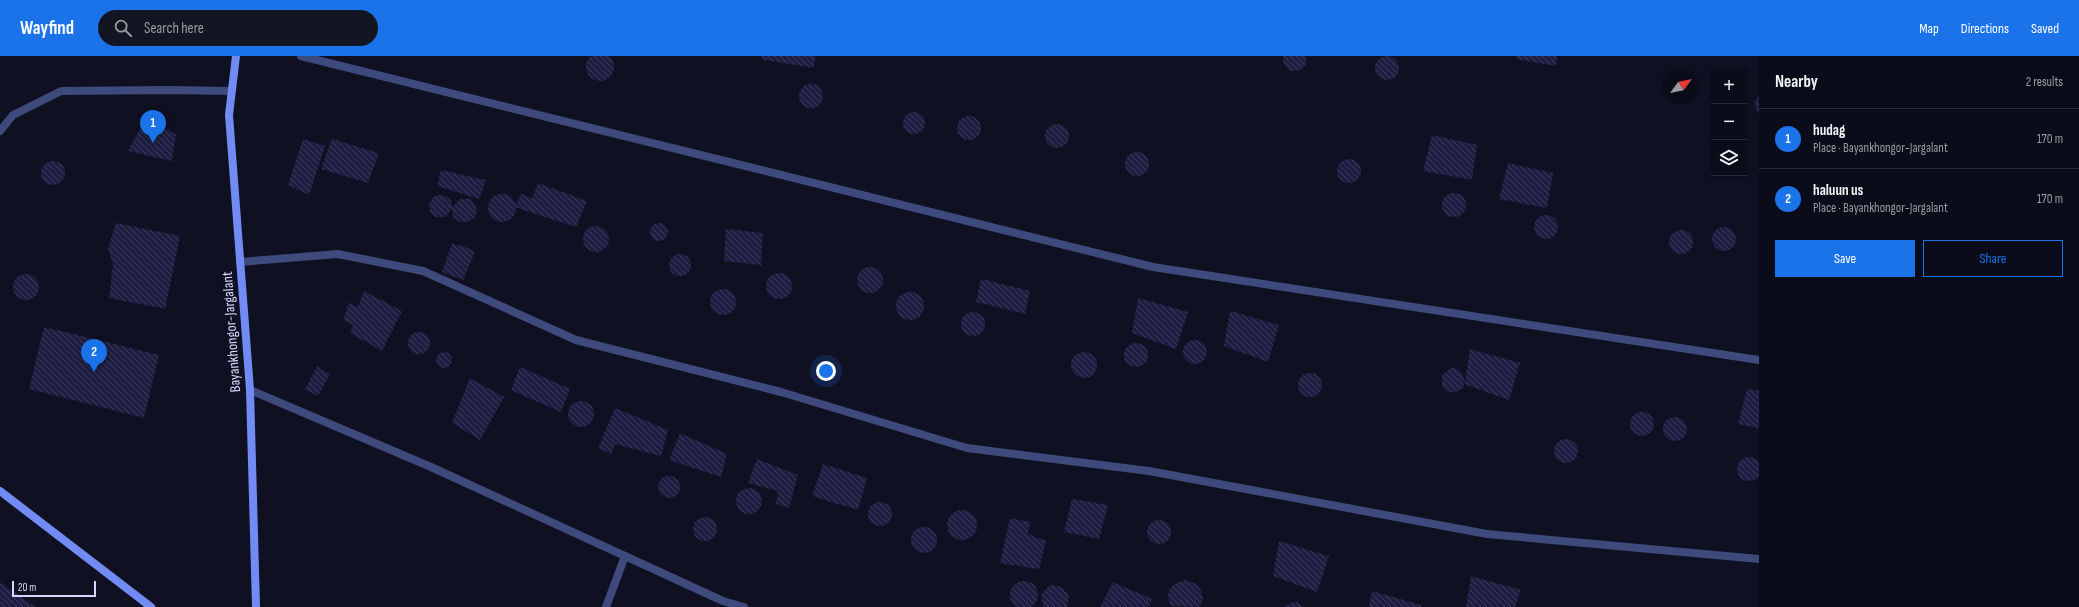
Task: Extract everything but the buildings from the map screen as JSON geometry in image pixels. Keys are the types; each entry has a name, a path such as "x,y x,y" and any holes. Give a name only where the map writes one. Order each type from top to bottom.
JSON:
{"street":[{"name":"Bayankhongor-Jargalant","path":"236,56 229,115 250,390 256,607"},
{"path":"301,56 1153,267 1759,360"},
{"path":"0,131 13,115 61,91 232,91"},
{"path":"240,262 338,254 423,271 576,340 781,392 967,448 1149,471 1487,534 1759,559"},
{"path":"250,390 431,467 723,601 744,607"},
{"path":"0,491 151,607"},
{"path":"606,607 624,556"}],"place":[{"name":"hudag","path":"153,143"},
{"name":"haluun us","path":"94,372"}]}
